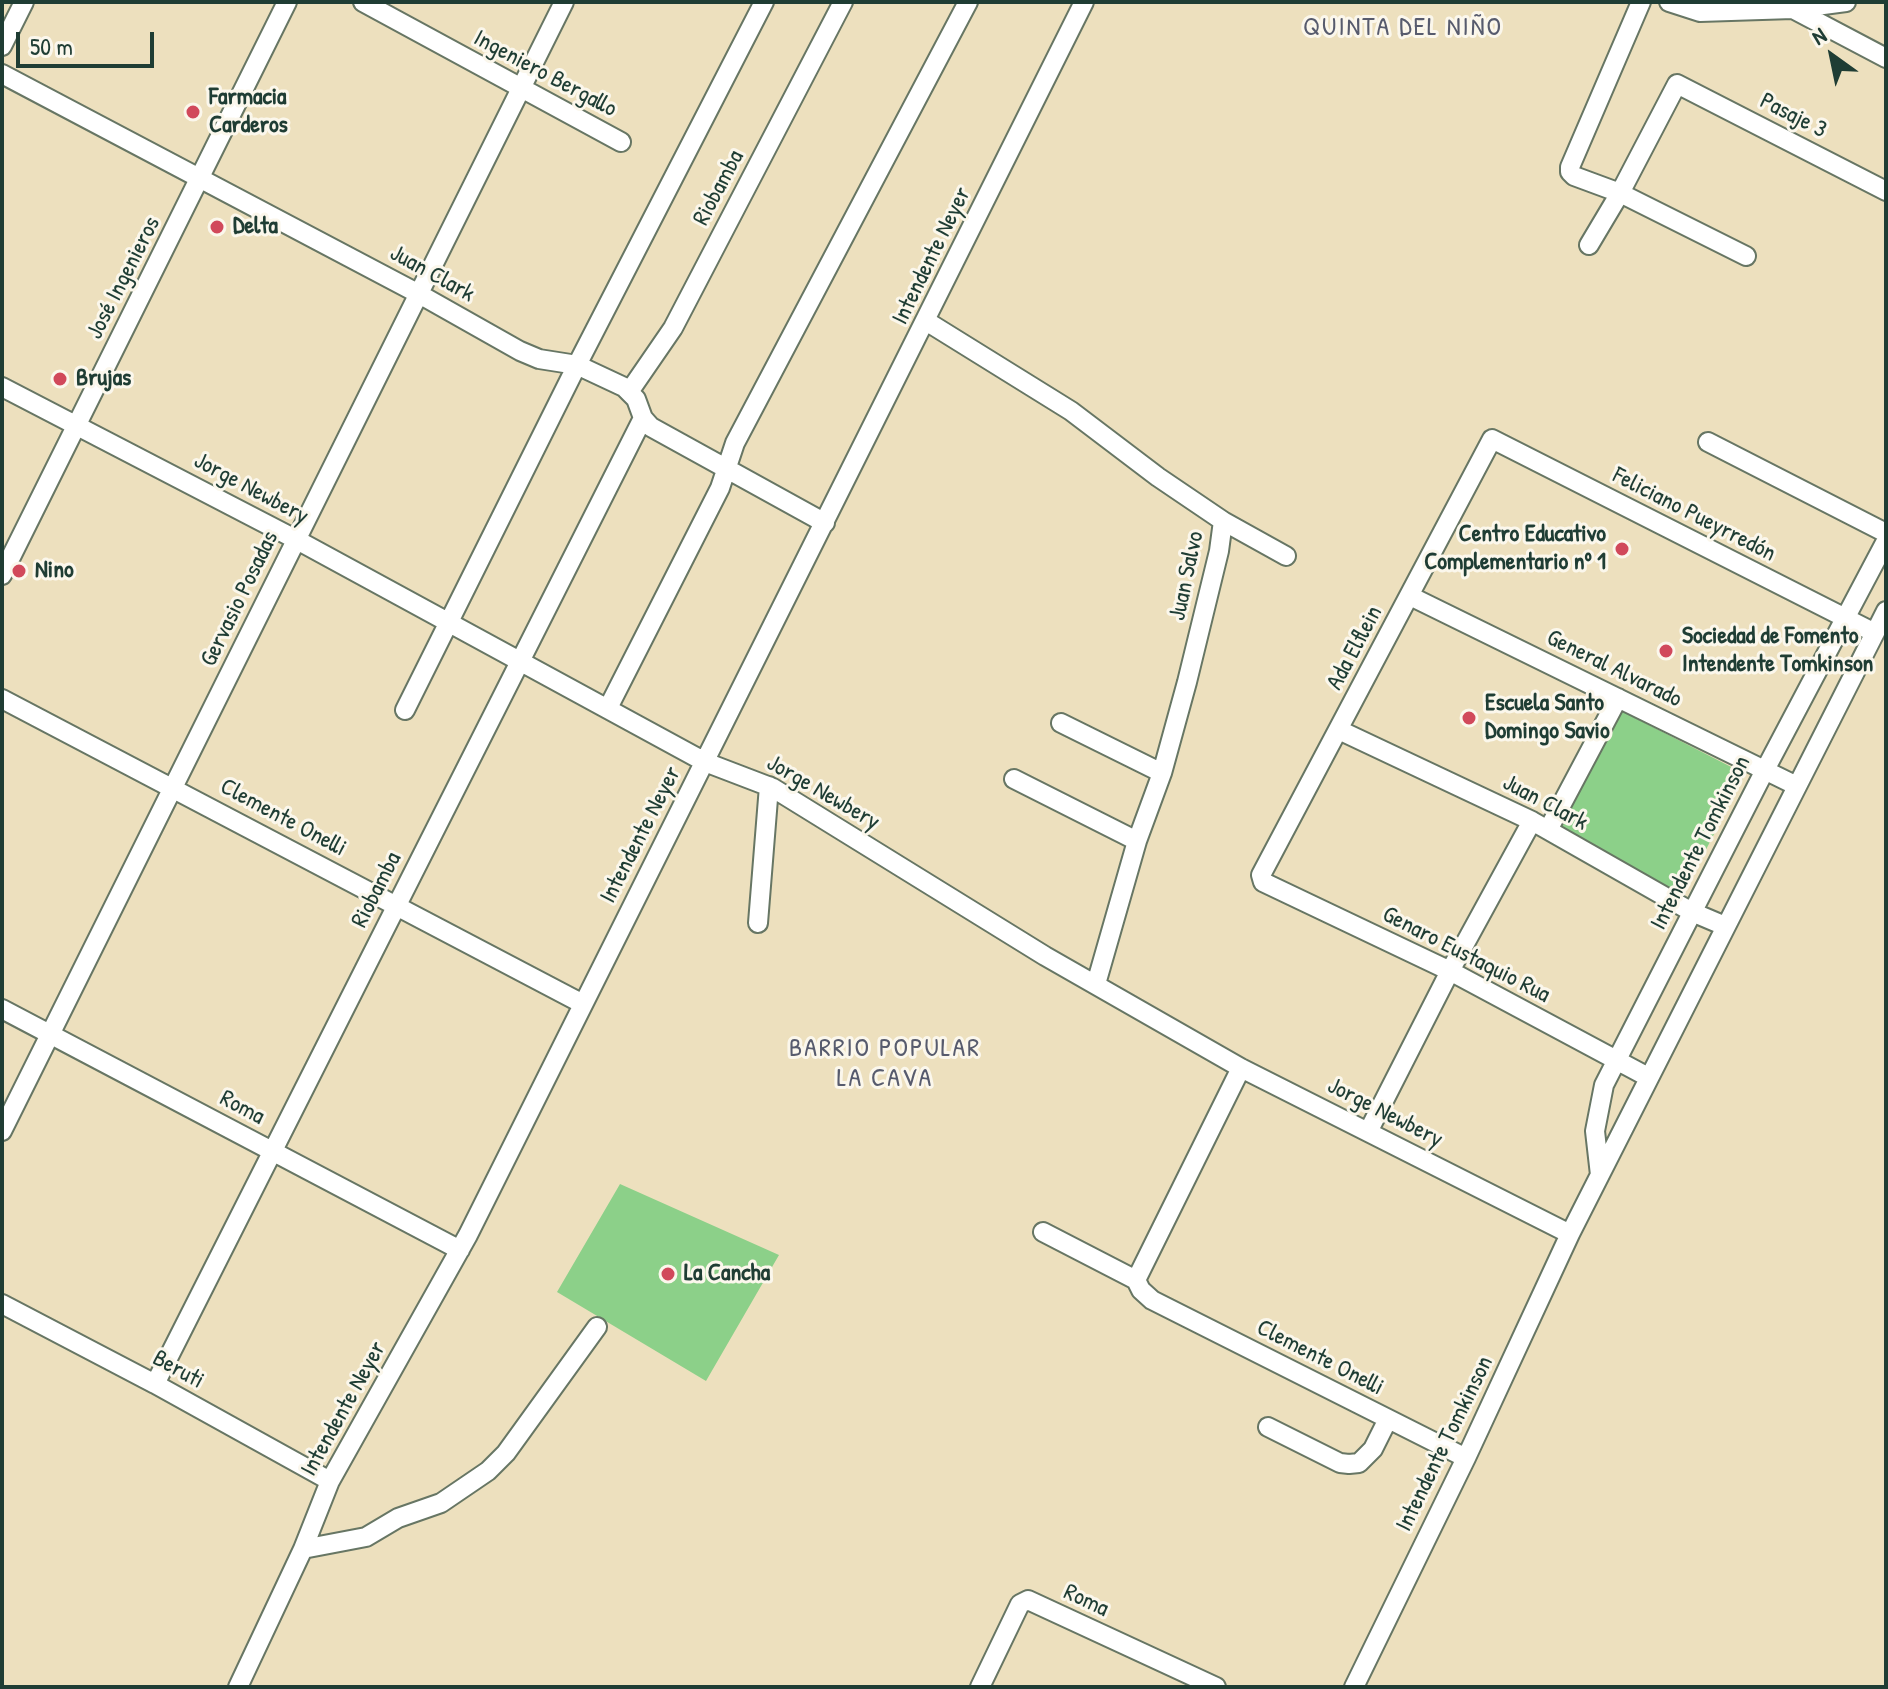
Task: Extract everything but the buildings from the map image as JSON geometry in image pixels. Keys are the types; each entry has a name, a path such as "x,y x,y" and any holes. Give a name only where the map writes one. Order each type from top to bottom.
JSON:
{"street":[{"path":"2,46 24,2"},
{"name":"José Ingenieros","path":"2,575 287,2"},
{"name":"Ingeniero Bergallo","path":"363,2 621,142"},
{"name":"Gervasio Posadas","path":"2,1131 564,2"},
{"path":"405,710 577,365 764,2"},
{"name":"Riobamba","path":"629,392 673,328 843,2"},
{"path":"608,708 720,488 735,443 968,2"},
{"name":"Intendente Neyer","path":"238,1687 303,1549 330,1481 460,1250 1084,2"},
{"path":"1641,2 1570,167 1574,176 1620,193 1746,256"},
{"path":"1669,2 1700,12 1793,9 1846,2"},
{"path":"1793,9 1886,58"},
{"name":"Juan Clark","path":"2,74 419,294 520,351 539,359 577,365 629,392"},
{"name":"Pasaje 3","path":"1620,193 1677,84 1886,191"},
{"path":"1589,245 1620,193"},
{"name":"Juan Salvo","path":"926,321 1071,411 1158,477 1223,521 1216,566 1162,773 1137,841 1096,984"},
{"name":"Jorge Newbery","path":"2,387 297,540 705,762 769,786 1045,956 1241,1068 1570,1234"},
{"path":"629,392 651,427 825,523"},
{"name":"Riobamba","path":"155,1384 643,418"},
{"name":"Ada Elflein","path":"1260,879 1492,439"},
{"name":"Feliciano Pueyrredón","path":"1492,439 1875,633"},
{"path":"1708,442 1886,533"},
{"path":"1223,521 1286,556"},
{"name":"Intendente Tomkinson","path":"1600,1178 1595,1131 1604,1085 1886,541"},
{"name":"General Alvarado","path":"1410,596 1797,786"},
{"name":"Intendente Tomkinson","path":"1354,1687 1466,1458 1570,1234 1886,611"},
{"path":"1368,1132 1450,971 1618,698"},
{"name":"Clemente Onelli","path":"2,699 583,1004"},
{"path":"1061,723 1162,773"},
{"name":"Juan Clark","path":"1339,730 1540,826 1692,912 1725,926"},
{"path":"1014,779 1137,841"},
{"path":"758,923 769,786"},
{"name":"Genaro Eustaquio Rua","path":"1260,879 1450,971 1648,1077"},
{"name":"Roma","path":"2,1009 460,1250"},
{"path":"1043,1232 1136,1280 1241,1068"},
{"name":"Clemente Onelli","path":"1136,1280 1152,1300 1466,1458"},
{"name":"Beruti","path":"2,1304 330,1481"},
{"path":"303,1549 366,1537 398,1518 441,1503 488,1471 514,1442 597,1327"},
{"path":"1268,1427 1340,1463 1349,1464 1359,1463 1373,1449 1388,1419"},
{"name":"Roma","path":"980,1687 1020,1604 1028,1600 1216,1687"}],"green space":[{"path":"1606,703 1745,774 1681,898 1542,827"},
{"name":"La Cancha","path":"620,1184 779,1255 706,1381 557,1292"}],"place":[{"name":"Farmacia Carderos","path":"193,112"},
{"name":"Delta","path":"217,227"},
{"name":"Brujas","path":"60,379"},
{"name":"Centro Educativo Complementario nº 1","path":"1622,549"},
{"name":"Nino","path":"19,571"},
{"name":"Sociedad de Fomento Intendente Tomkinson","path":"1666,651"},
{"name":"Escuela Santo Domingo Savio","path":"1469,718"},
{"name":"La Cancha","path":"668,1274"}],"district":[{"name":"QUINTA DEL NIÑO","path":"1403,28"},
{"name":"BARRIO POPULAR LA CAVA","path":"885,1064"}]}
